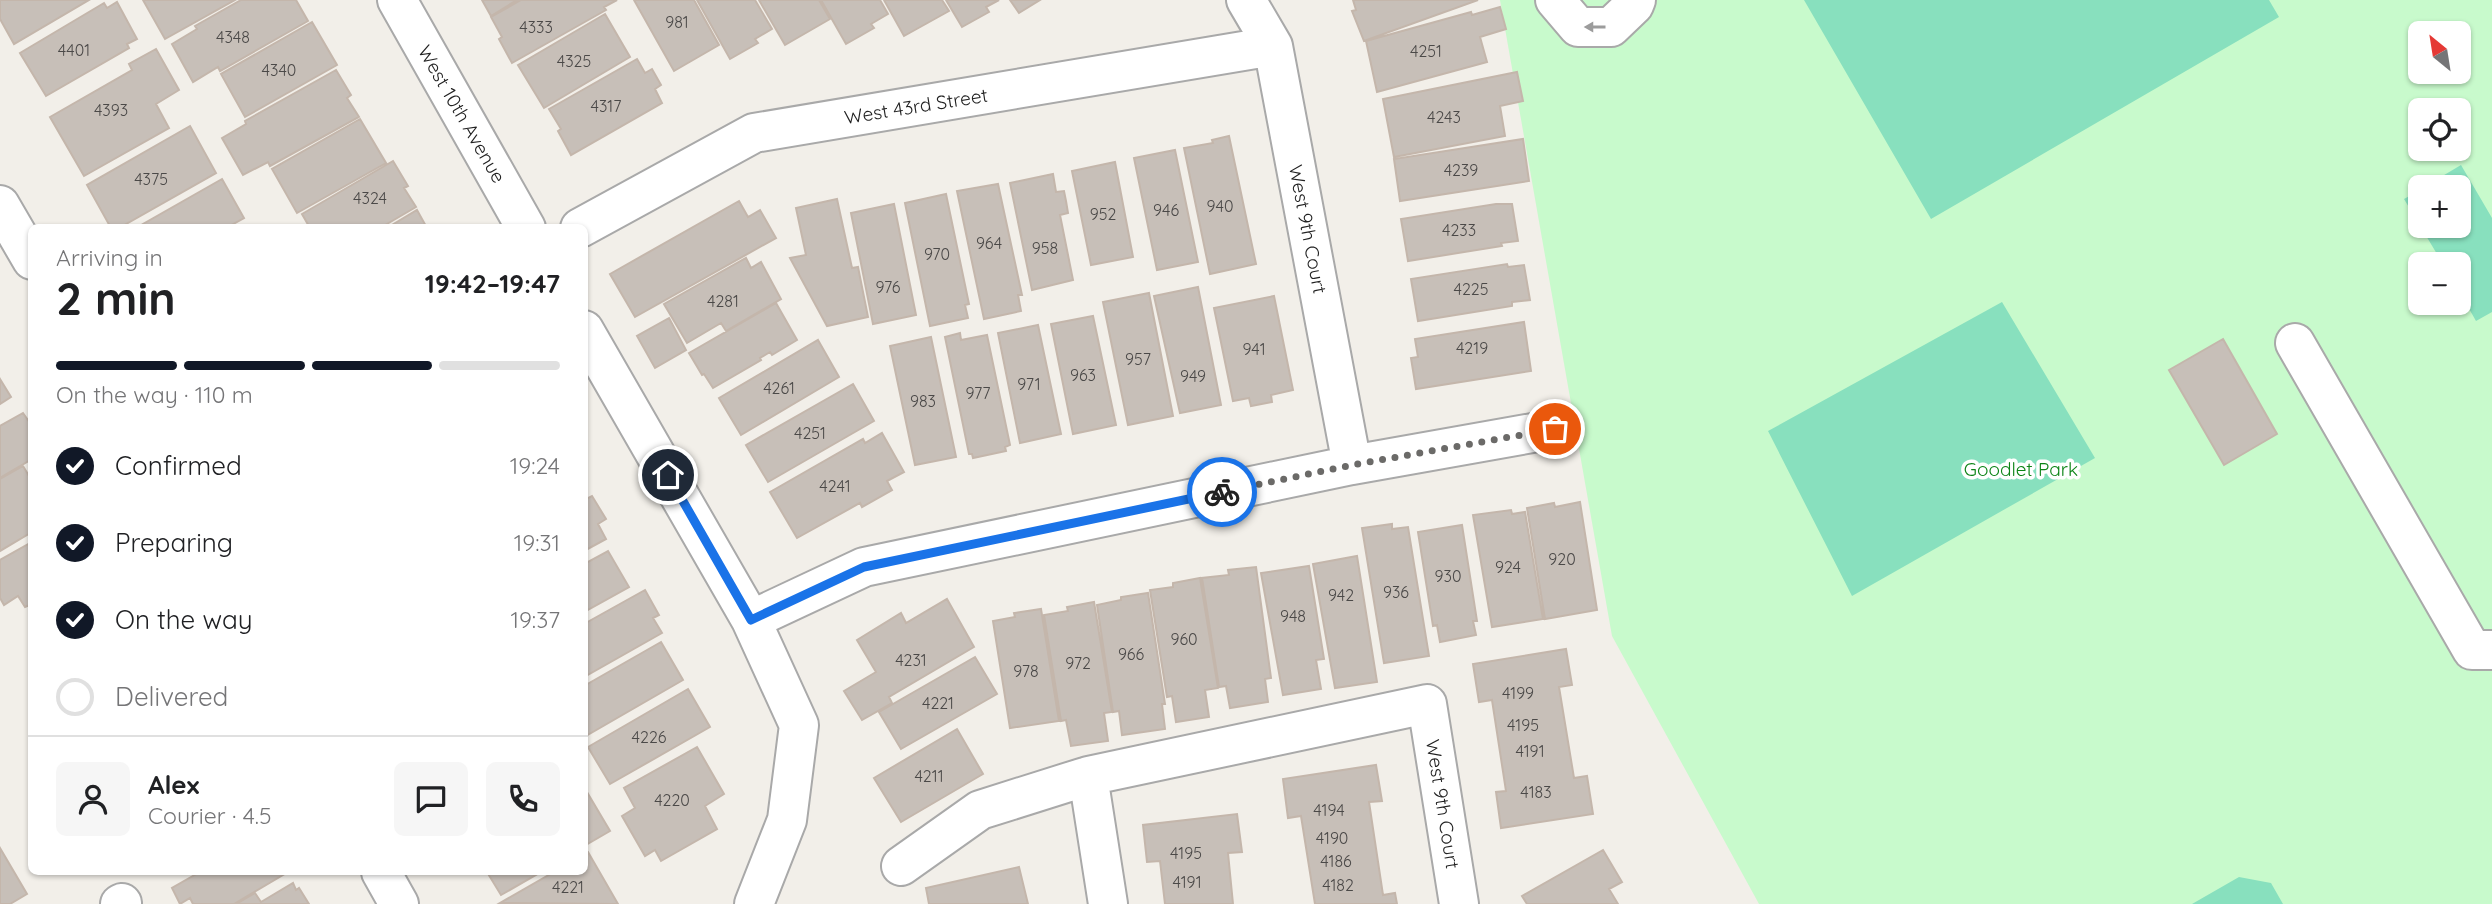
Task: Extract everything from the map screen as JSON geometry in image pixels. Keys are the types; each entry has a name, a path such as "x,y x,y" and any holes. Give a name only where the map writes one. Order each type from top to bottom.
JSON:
{"street":[{"name":"West 10th Avenue","path":"397,0 524,224"},
{"name":"West 9th Court","path":"1246,0 1273,46 1352,465"},
{"path":"1555,0 1578,27 1611,27 1636,0"},
{"name":"West 43rd Street","path":"587,224 754,133 1273,46"},
{"path":"0,205 28,253"},
{"path":"588,337 751,620 799,726 787,820 754,904"},
{"path":"2295,343 2472,650 2492,650"},
{"path":"751,620 864,567 1352,465 1555,429"},
{"name":"West 9th Court","path":"1088,776 1427,704 1459,904"},
{"path":"901,866 980,810 1088,776 1108,904"},
{"path":"383,875 399,904"}],"green space":[{"name":"Goodlet Park","path":"1500,0 2492,0 2492,904 1759,904 1612,636"},
{"path":"1804,0 2269,0 2279,17 1931,219"},
{"path":"2461,165 2467,175 2444,175"},
{"path":"2471,182 2492,218 2492,312 2476,321 2471,312 2471,252 2436,252 2427,238 2471,238"},
{"path":"2002,302 2095,458 1852,596 1768,431"},
{"path":"2239,877 2271,883 2283,904 2192,904"}],"building":[{"path":"0,0 89,0 14,44 0,19"},
{"path":"143,0 235,0 165,39"},
{"path":"241,0 296,0 308,21 220,71 218,67 193,82 172,44 197,29 195,26"},
{"path":"482,0 517,0 491,16"},
{"path":"521,0 617,0 604,7 606,10 512,63 491,17"},
{"path":"634,0 694,0 719,45 674,71"},
{"path":"697,0 755,0 772,29 755,39 758,43 730,59"},
{"path":"759,0 819,0 830,19 785,45"},
{"path":"821,0 880,0 888,14 871,24 874,28 846,44"},
{"path":"884,0 942,0 949,11 904,36"},
{"path":"946,0 999,0 986,7 989,12 962,27"},
{"path":"1010,0 1040,0 1019,13"},
{"path":"1353,0 1478,0 1364,41 1352,11 1356,10"},
{"path":"117,2 137,39 127,44 129,48 46,96 20,53 104,3 107,8"},
{"path":"1500,7 1506,29 1480,37 1487,62 1377,92 1366,41 1471,12 1472,15"},
{"path":"605,14 630,57 544,108 518,65"},
{"path":"312,22 337,65 245,117 221,74"},
{"path":"156,49 179,90 156,104 169,128 84,176 50,117 132,70 129,64"},
{"path":"637,59 645,73 652,69 661,85 655,89 662,103 571,155 558,131 561,129 549,109"},
{"path":"336,70 351,95 347,98 359,117 270,166 268,162 243,175 222,138 246,124 245,121"},
{"path":"1517,72 1523,101 1500,106 1505,136 1394,157 1383,99"},
{"path":"360,119 386,163 297,213 272,169"},
{"path":"190,126 216,173 126,224 109,224 87,185"},
{"path":"1229,136 1256,264 1210,274 1184,148 1213,143 1212,140"},
{"path":"1523,139 1529,181 1400,201 1394,159"},
{"path":"1175,150 1198,262 1157,270 1134,158"},
{"path":"393,161 408,186 404,188 416,207 387,224 308,224 302,214"},
{"path":"1115,162 1133,257 1091,265 1072,171"},
{"path":"1053,174 1056,192 1064,191 1066,201 1068,213 1060,215 1073,280 1032,290 1010,183"},
{"path":"222,179 244,218 233,224 143,224"},
{"path":"998,184 1022,295 1018,295 1021,311 984,319 957,191"},
{"path":"946,194 969,304 965,305 968,318 930,326 905,203"},
{"path":"837,199 852,268 858,267 868,317 827,326 790,258 806,255 796,208"},
{"path":"739,201 748,217 760,210 776,238 635,317 610,274"},
{"path":"894,204 916,315 873,324 851,213"},
{"path":"1496,204 1512,204 1518,241 1408,261 1401,219"},
{"path":"417,210 425,224 394,224"},
{"path":"746,258 751,268 761,262 781,299 726,331 721,323 687,343 664,304"},
{"path":"1507,264 1508,267 1524,265 1530,300 1512,302 1512,306 1418,321 1411,279"},
{"path":"1198,287 1221,405 1180,413 1154,296"},
{"path":"1149,293 1173,416 1128,425 1103,302"},
{"path":"1274,296 1293,390 1271,395 1272,402 1251,406 1249,398 1233,401 1214,308"},
{"path":"776,303 797,340 772,355 770,352 713,388 689,353"},
{"path":"1093,316 1116,425 1073,434 1051,324"},
{"path":"669,318 686,350 655,368 637,336"},
{"path":"1524,322 1531,371 1416,389 1411,358 1418,357 1415,339"},
{"path":"1038,325 1061,434 1020,443 998,333"},
{"path":"960,333 961,340 987,335 1010,445 1005,447 1006,451 973,458 972,454 969,454 945,337"},
{"path":"931,337 956,457 915,465 890,346"},
{"path":"2223,339 2277,434 2224,465 2169,370"},
{"path":"818,340 839,377 741,435 719,398"},
{"path":"0,379 11,397 0,404"},
{"path":"853,384 874,421 768,482 746,445"},
{"path":"23,413 28,420 28,461 0,478 0,426"},
{"path":"882,433 904,472 887,481 892,490 862,507 860,503 797,538 770,492 863,439 865,443"},
{"path":"23,466 28,474 28,534 0,551 0,479"},
{"path":"592,496 606,519 598,524 606,539 588,549 588,498"},
{"path":"1580,502 1597,610 1545,619 1527,508 1554,503 1555,507"},
{"path":"1511,510 1512,514 1525,512 1543,619 1492,627 1473,515"},
{"path":"1392,524 1392,529 1408,527 1429,656 1384,663 1362,528"},
{"path":"1462,525 1477,621 1473,621 1476,635 1440,642 1437,625 1433,626 1418,532"},
{"path":"28,544 28,606 25,607 18,596 4,605 0,598 0,560"},
{"path":"608,551 629,587 588,610 588,562"},
{"path":"1357,556 1377,682 1335,688 1313,564"},
{"path":"1309,566 1324,659 1316,660 1321,689 1283,695 1261,573"},
{"path":"1256,567 1271,678 1265,679 1268,702 1230,708 1226,686 1219,687 1202,578 1229,575 1228,570"},
{"path":"1200,578 1218,688 1205,690 1209,717 1176,722 1172,696 1167,697 1150,590 1173,587 1173,583"},
{"path":"645,590 659,615 653,618 662,633 588,675 588,622"},
{"path":"1148,593 1165,704 1162,704 1165,729 1122,735 1119,711 1113,712 1097,605 1121,600 1121,597"},
{"path":"947,599 974,647 889,697 892,703 862,720 844,691 876,672 857,640 901,613 906,623"},
{"path":"1094,602 1112,712 1104,713 1108,741 1071,746 1066,720 1061,721 1044,615 1068,611 1067,607"},
{"path":"1041,609 1059,721 1010,728 993,621 1015,617 1014,613"},
{"path":"661,642 683,680 588,735 588,684"},
{"path":"1566,649 1572,685 1559,687 1574,778 1587,776 1593,814 1501,828 1496,792 1506,791 1492,700 1479,702 1473,664"},
{"path":"975,657 997,694 901,749 879,712"},
{"path":"688,689 710,727 610,784 588,747"},
{"path":"957,729 983,774 901,822 874,778"},
{"path":"697,747 724,794 705,806 717,829 661,861 655,850 645,856 622,816 635,808 624,788"},
{"path":"1376,765 1382,801 1369,802 1383,895 1395,893 1397,904 1315,904 1301,816 1288,818 1283,779"},
{"path":"588,794 610,831 588,844"},
{"path":"1237,814 1242,852 1228,853 1233,904 1165,904 1160,861 1147,862 1143,825"},
{"path":"0,848 27,894 10,904 0,904"},
{"path":"1603,850 1622,882 1609,889 1618,904 1527,904 1522,896"},
{"path":"588,852 618,904 500,903 549,875 588,875"},
{"path":"1019,867 1028,904 929,904 926,888"},
{"path":"195,875 283,875 234,904 193,904 190,898 180,904 172,888"},
{"path":"489,875 536,875 501,895"},
{"path":"293,883 309,904 236,904 255,893 261,902"}],"way so far":[{"path":"1222,492 1352,465 1555,429"}],"route":[{"path":"668,475 751,620 864,567 1222,492"}]}
